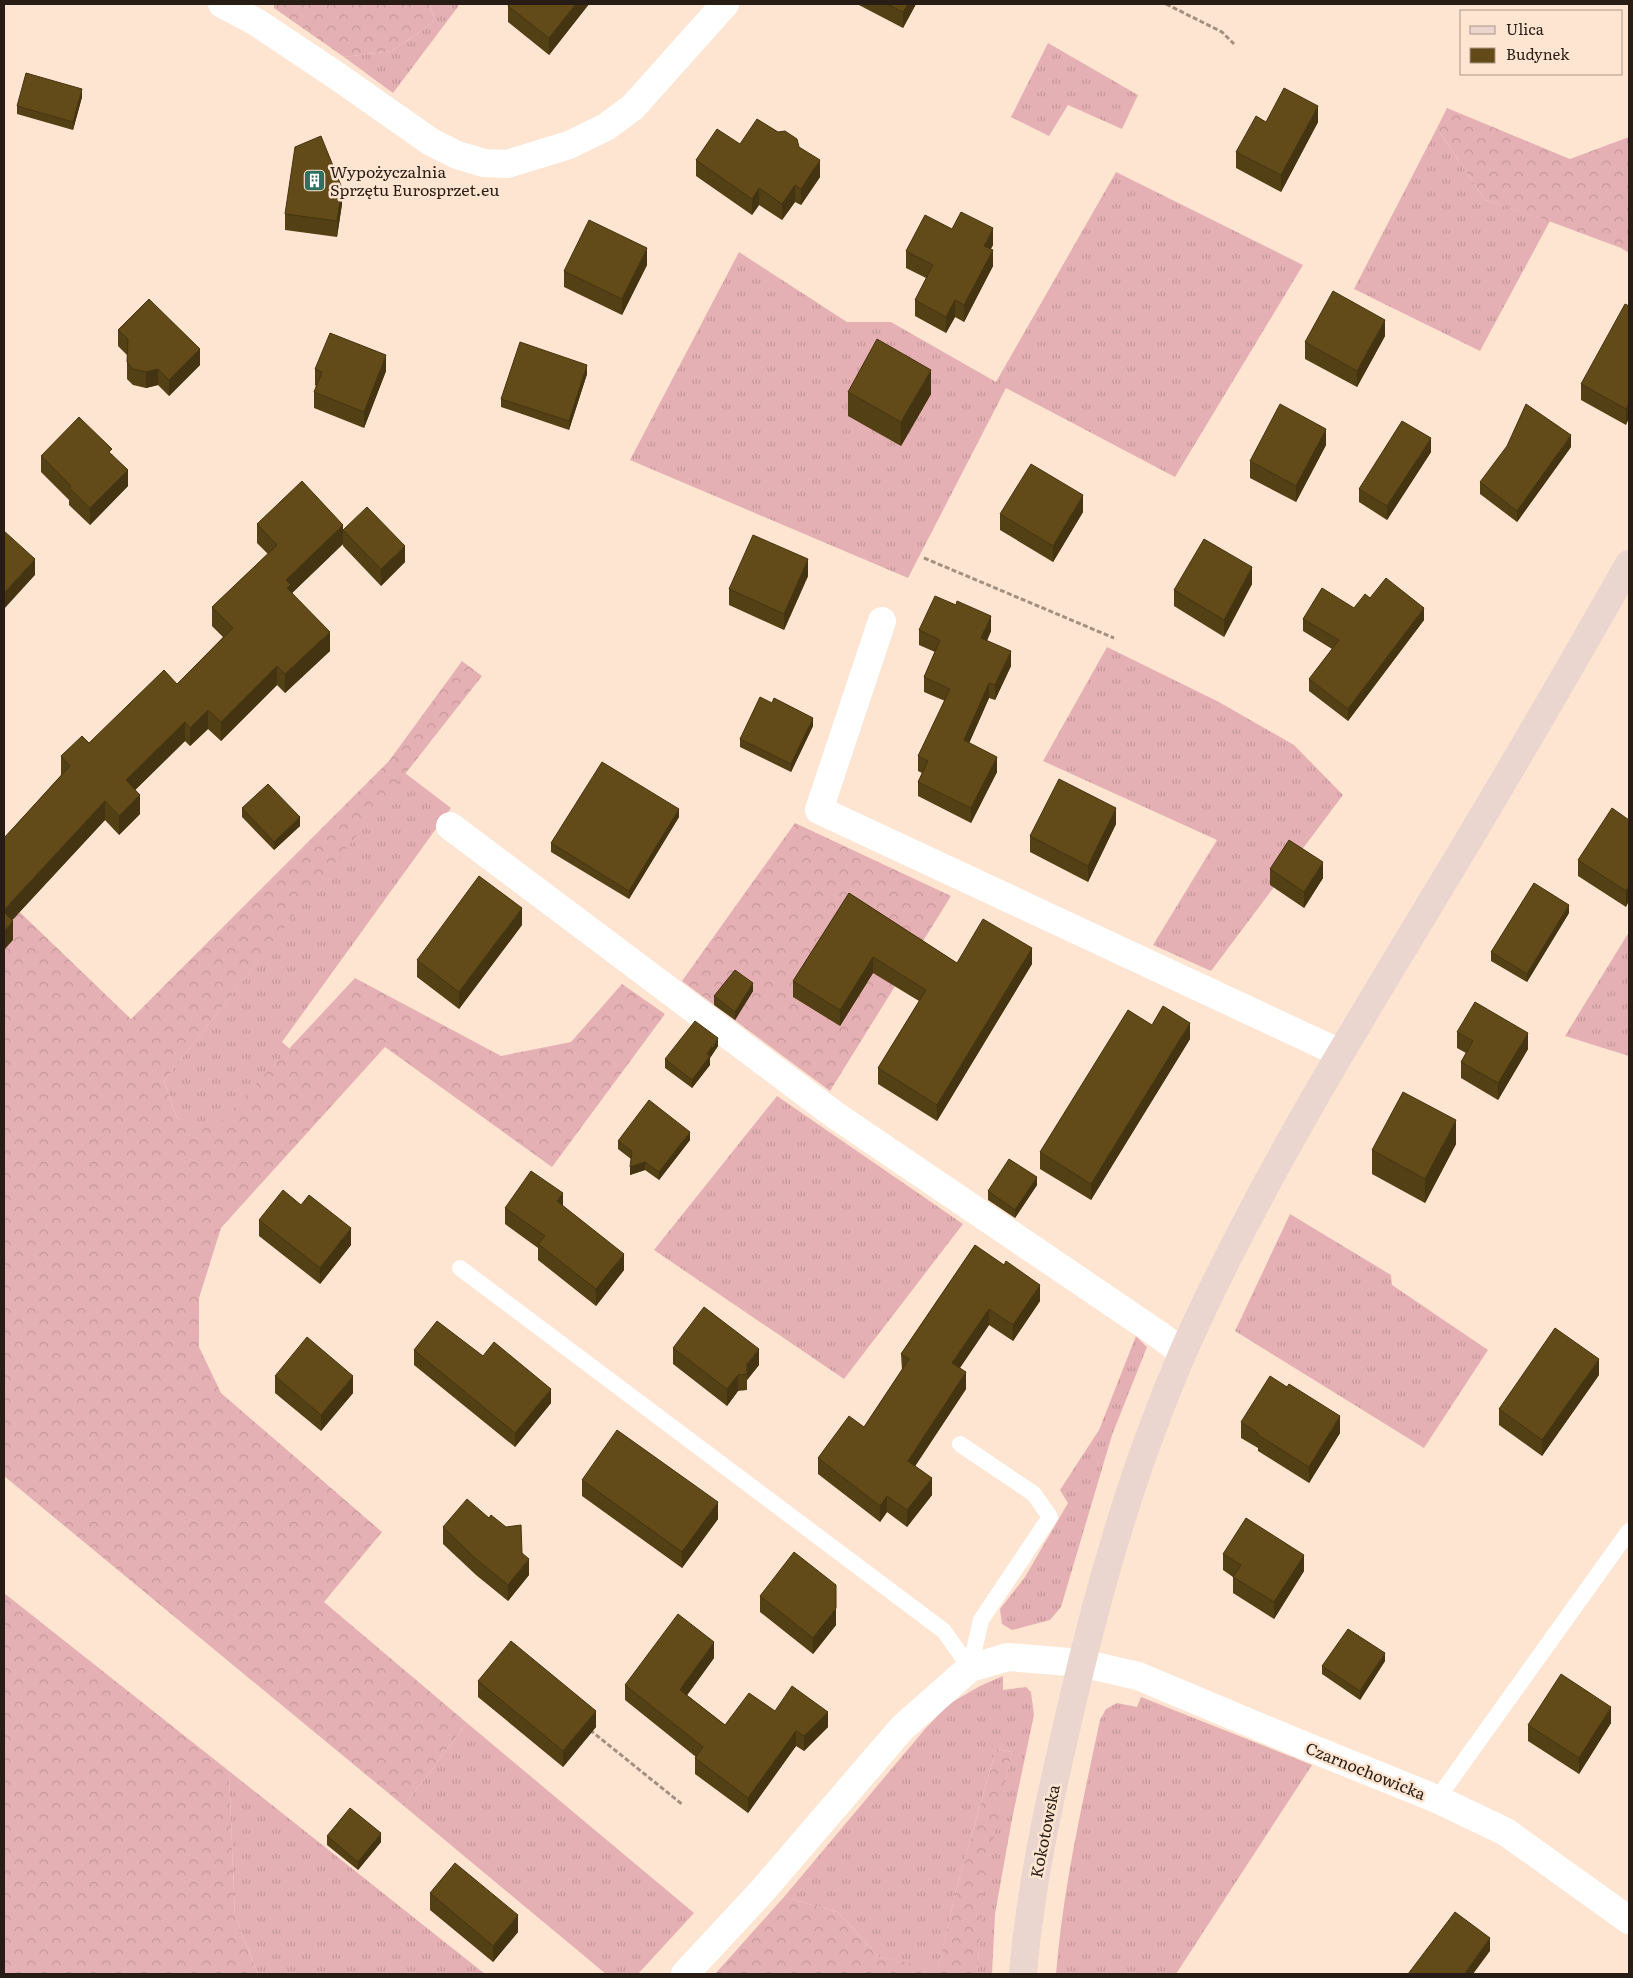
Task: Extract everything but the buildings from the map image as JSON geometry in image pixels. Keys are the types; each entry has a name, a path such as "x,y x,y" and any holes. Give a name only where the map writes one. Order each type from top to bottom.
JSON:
{"street":[{"path":"222,4 256,22 431,142 456,155 484,163 508,164 569,145 606,127 633,108 725,4"},
{"name":"Kokotowska","path":"1023,1974 1026,1936 1040,1845 1059,1752 1081,1663 1122,1519 1147,1440 1183,1353 1208,1296 1275,1166 1340,1053 1532,735 1629,564"},
{"path":"882,621 818,810 1340,1053"},
{"path":"450,826 835,1115 1158,1334 1183,1353"},
{"name":"Czarnochowicka","path":"970,1668 1008,1657 1081,1663 1152,1681 1437,1799 1506,1832 1629,1920"},
{"path":"685,1974 763,1890 902,1728 970,1668"}],"lane":[{"path":"460,1268 944,1631 970,1668"},
{"path":"960,1444 1034,1494 1050,1517 981,1620 970,1668"},
{"path":"1437,1799 1629,1532"}],"path":[{"path":"1166,4 1222,32 1234,44"},
{"path":"924,558 1114,638"},
{"path":"584,1725 683,1805"}],"green space":[{"path":"274,4 430,4 435,21 392,51 344,57 274,8"},
{"path":"430,4 460,4 393,93 344,57 392,51 435,21"},
{"path":"1048,43 1138,95 1122,129 1068,105 1049,136 1011,117"},
{"path":"1447,108 1570,159 1629,137 1629,253 1621,248 1546,220 1485,200 1437,128"},
{"path":"1437,128 1485,200 1550,221 1480,351 1354,289"},
{"path":"1116,172 1303,265 1175,477 1006,388 908,578 630,460 739,252 847,322 891,322 996,382"},
{"path":"1107,647 1219,702 1294,745 1343,795 1211,971 1153,945 1217,840 1043,761"},
{"path":"462,661 482,676 164,1081 177,1118 217,1126 355,978 501,1056 571,1042 622,984 665,1014 552,1167 385,1047 221,1228 199,1298 199,1347 221,1393 382,1532 324,1602 467,1723 404,1806 4,1476 4,897 131,1019 389,761"},
{"path":"405,773 451,808 282,1042 290,1049 217,1127 177,1118 164,1081"},
{"path":"795,823 951,896 830,1091 682,981"},
{"path":"1629,932 1629,1056 1565,1036"},
{"path":"777,1096 963,1224 844,1379 654,1250"},
{"path":"1290,1214 1391,1275 1392,1285 1488,1350 1424,1448 1235,1331"},
{"path":"1136,1336 1147,1347 1112,1435 1061,1607 1050,1620 1012,1630 1002,1624 1000,1609 1025,1577 1068,1503 1060,1490 1099,1430"},
{"path":"4,1593 229,1771 235,1916 258,1974 4,1974"},
{"path":"1003,1676 1003,1690 1026,1687 1031,1692 1034,1715 1012,1819 995,1914 992,1974 977,1974 984,1879 1012,1752 996,1749 955,1894 938,1970 879,1957 838,1912 784,1897 925,1729 949,1704 980,1686"},
{"path":"1141,1697 1312,1765 1176,1974 1056,1974 1068,1878 1100,1720 1106,1709 1117,1703 1137,1707"},
{"path":"467,1723 694,1913 638,1974 606,1974 404,1806"},
{"path":"996,1749 1012,1752 985,1879 977,1974 715,1974 784,1897 838,1912 879,1957 938,1969 955,1894"},
{"path":"229,1771 485,1974 258,1974 235,1916"}],"place":[{"name":"Wypożyczalnia Sprzętu Eurosprzet.eu","path":"314,180"}]}
